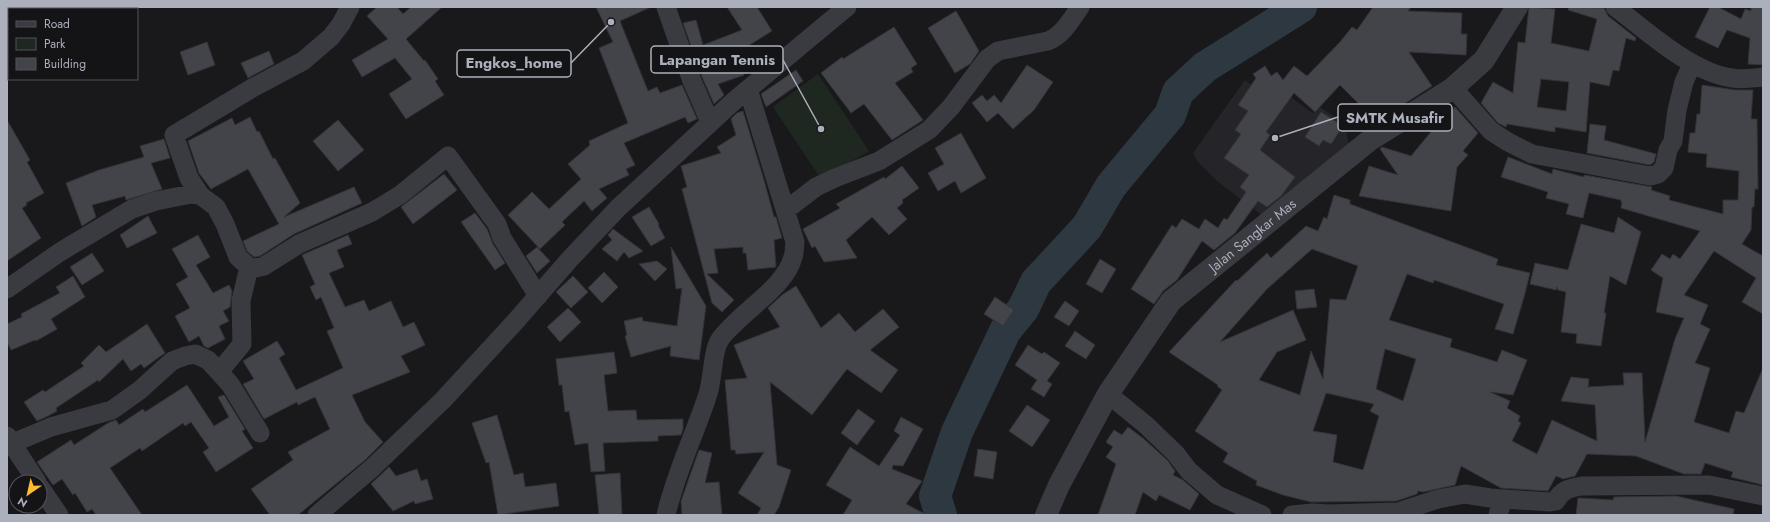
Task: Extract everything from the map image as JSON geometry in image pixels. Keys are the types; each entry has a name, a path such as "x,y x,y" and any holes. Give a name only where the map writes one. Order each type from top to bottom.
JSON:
{"street":[{"path":"350,7 342,24 331,37 303,61 254,87 174,135 189,178 200,195 216,207 238,256 249,267 256,268 264,266 299,244 372,212 400,195 448,156 497,224 502,238 538,296"},
{"path":"666,7 692,81 710,122"},
{"path":"317,515 372,468 443,400 618,208 710,122 847,7"},
{"path":"786,210 816,187 880,160 929,130 951,107 987,59 998,51 1048,41 1054,38 1061,33 1080,7"},
{"name":"Jalan Sangkar Mas","path":"1046,515 1059,485 1108,394 1171,301 1364,144 1453,88 1484,60 1517,7"},
{"path":"1615,7 1692,64 1719,75 1733,78 1763,77"},
{"path":"1453,88 1491,130 1508,142 1532,154 1650,176 1658,174 1664,168 1668,150 1673,141 1677,110 1684,82 1692,64"},
{"path":"666,515 708,396 713,378 718,344 743,315 776,285 788,268 793,257 795,242 748,89"},
{"path":"7,289 60,252 132,209 185,195 200,195"},
{"path":"219,372 242,344 241,301 249,267"},
{"path":"32,474 10,440 112,410 140,390 172,362 185,356 195,354 208,360 230,384 260,433"},
{"path":"1108,394 1146,425 1176,454 1189,471 1217,495 1262,515"},
{"path":"1292,515 1312,513 1398,512 1438,499 1464,494 1500,507 1556,501 1559,494 1571,488 1582,486 1709,485 1763,496"},
{"path":"48,499 59,515"}],"shaded area":[{"path":"1245,80 1273,103 1285,93 1313,113 1320,107 1345,124 1352,162 1271,222 1217,181 1198,162 1193,153"}],"green space":[{"path":"818,74 869,151 821,179 773,107"}],"building":[{"path":"377,7 397,7 403,14 411,7 442,7 406,39 424,61 425,60 438,79 435,81 444,95 406,119 389,94 412,79 395,58 362,77 352,60 388,39 367,16"},
{"path":"596,7 651,7 620,21 648,91 657,87 660,93 682,85 697,119 688,123 685,117 624,143 635,165 626,169 629,175 599,189 607,198 592,211 584,201 562,222 565,225 540,249 508,215 532,192 549,209 581,179 568,164 590,145 589,141 628,123 599,48 613,42"},
{"path":"727,7 757,7 772,31 748,46 738,49 744,66 741,67 744,75 718,84 724,95 714,104 702,77 683,23 696,20 703,45 742,30"},
{"path":"1373,7 1411,7 1408,11 1462,13 1461,34 1467,34 1466,55 1409,52 1432,86 1365,129 1354,114 1363,108 1340,85 1315,112 1294,93 1266,132 1270,135 1260,150 1295,177 1281,196 1267,207 1258,201 1235,233 1214,250 1202,241 1177,280 1163,291 1154,304 1131,289 1172,225 1176,228 1182,219 1199,229 1205,219 1218,228 1224,218 1227,220 1246,192 1240,187 1249,175 1224,158 1241,134 1235,130 1248,111 1238,105 1256,78 1253,74 1265,66 1271,76 1277,72 1283,80 1294,66 1307,76 1340,42 1352,27 1357,30"},
{"path":"1529,7 1555,9 1551,43 1589,51 1597,19 1568,10 1569,7 1604,8 1608,16 1636,38 1635,41 1626,38 1619,71 1613,70 1609,86 1590,82 1586,132 1555,127 1555,132 1507,124 1506,127 1498,123 1481,103 1493,82 1513,93 1518,42 1525,43","holes":["1541,79 1569,82 1566,111 1537,107"]},
{"path":"1710,7 1718,7 1741,19 1745,9 1751,11 1751,7 1763,7 1763,65 1748,64 1750,38 1727,30 1718,48 1695,37"},
{"path":"956,11 979,51 970,64 955,73 928,28"},
{"path":"894,27 917,64 911,68 913,72 895,83 923,120 892,140 864,104 851,113 821,73 842,57 843,59"},
{"path":"207,42 215,65 188,75 180,52"},
{"path":"269,51 274,64 248,78 241,63"},
{"path":"1027,65 1053,82 1034,110 1013,129 998,113 987,122 972,103 982,95 987,101 994,95 1001,103"},
{"path":"796,70 803,81 766,107 761,94"},
{"path":"1702,85 1735,90 1753,90 1751,119 1757,119 1758,189 1755,189 1754,207 1752,207 1751,230 1742,244 1763,256 1763,314 1742,302 1756,278 1714,251 1684,295 1708,305 1700,324 1710,329 1695,363 1710,368 1694,422 1729,433 1736,411 1744,413 1763,368 1763,485 1731,477 1733,472 1705,463 1701,474 1684,474 1636,456 1587,454 1575,476 1563,479 1556,476 1548,491 1501,488 1461,466 1455,485 1423,492 1418,491 1417,494 1396,501 1311,502 1283,495 1256,485 1257,481 1223,462 1228,453 1195,431 1222,390 1217,386 1218,385 1169,352 1236,280 1237,281 1267,253 1271,258 1306,226 1318,231 1324,217 1327,219 1334,195 1350,200 1350,204 1498,259 1496,265 1530,273 1513,334 1495,329 1504,304 1434,280 1433,283 1407,274 1389,320 1452,339 1450,347 1497,362 1502,350 1527,360 1513,395 1490,392 1510,401 1507,408 1520,416 1518,421 1521,423 1512,441 1537,454 1552,420 1597,441 1595,405 1561,401 1571,377 1589,379 1588,387 1624,385 1623,373 1642,373 1645,442 1675,339 1684,318 1656,312 1663,278 1651,270 1662,254 1670,259 1673,254 1680,259 1700,231 1621,208 1621,200 1589,193 1583,218 1566,214 1569,204 1546,198 1548,192 1501,177 1508,157 1552,174 1553,169 1584,177 1584,175 1652,187 1651,190 1670,196 1669,200 1723,214 1723,200 1738,200 1739,171 1706,167 1707,154 1688,152 1690,133 1695,133 1697,114 1700,114","holes":["1312,249 1358,266 1346,300 1330,299 1323,379 1311,351 1300,395 1259,380 1277,352 1306,340 1293,310 1220,342 1267,289","1385,349 1416,359 1403,401 1376,389","1326,393 1374,404 1370,411 1379,416 1363,470 1333,462 1337,435 1313,431"]},
{"path":"1455,107 1478,133 1463,151 1468,155 1457,167 1451,211 1359,196 1369,166 1398,175 1380,149 1382,147 1411,156 1435,127 1437,129"},
{"path":"743,111 774,217 776,217 782,238 774,240 776,267 748,270 746,253 743,253 743,247 714,249 718,273 707,274 734,300 722,312 712,303 682,189 687,187 681,166 721,153 717,147 736,135 731,119 737,113"},
{"path":"1321,112 1343,126 1331,144 1323,140 1319,146 1305,137"},
{"path":"250,117 257,132 259,131 273,159 275,158 300,203 284,217 354,187 362,203 294,234 260,256 254,257 247,251 243,241 279,224 248,169 211,189 199,173 188,141 232,118 235,125"},
{"path":"7,120 30,160 27,162 44,193 26,203 27,205 22,208 41,238 7,261"},
{"path":"338,120 364,150 338,171 313,141"},
{"path":"1590,124 1606,126 1604,140 1656,154 1654,162 1650,165 1587,153"},
{"path":"961,133 986,178 961,193 955,181 938,191 928,173 944,164 935,148"},
{"path":"164,139 170,158 151,163 162,189 126,200 125,196 92,205 96,217 82,226 66,183 99,170 144,157 140,146"},
{"path":"902,166 919,188 902,200 903,203 897,208 907,219 889,235 872,217 846,240 857,258 824,262 815,246 812,248 803,229 840,208 836,204 884,177 885,179"},
{"path":"444,174 457,190 413,224 401,207"},
{"path":"649,207 665,238 651,246 632,217"},
{"path":"475,213 487,229 493,244 505,263 495,270 461,222"},
{"path":"148,216 157,233 127,248 120,235"},
{"path":"1618,217 1641,232 1626,285 1610,276 1604,313 1606,313 1601,346 1576,343 1577,334 1561,332 1566,292 1558,290 1557,287 1556,290 1530,284 1535,263 1568,270 1581,224 1614,233"},
{"path":"613,229 643,251 629,258 624,252 617,261 602,249 612,240 608,235"},
{"path":"198,235 210,257 196,265 213,293 229,285 232,291 230,307 223,311 229,321 219,326 225,339 208,348 204,346 199,336 189,342 175,316 190,308 176,284 188,277 172,249"},
{"path":"348,235 352,244 337,250 344,267 329,273 345,307 364,300 369,311 391,301 403,327 414,322 425,345 401,356 410,372 352,395 365,422 383,442 365,460 298,515 270,515 251,489 293,460 288,452 330,429 315,397 298,405 297,402 264,419 243,384 254,379 243,361 277,341 285,354 279,358 296,390 343,368 327,331 334,328 321,297 316,300 310,287 315,284 302,255"},
{"path":"537,247 550,261 537,273 526,256"},
{"path":"671,247 706,306 699,360 670,356 671,346 631,357 625,336 627,335 624,321 642,317 643,321 677,326 682,288 676,289"},
{"path":"92,253 104,271 82,285 70,267"},
{"path":"1100,259 1116,269 1102,293 1086,284"},
{"path":"657,261 667,269 655,281 639,264"},
{"path":"604,272 618,287 602,303 588,288"},
{"path":"73,276 85,297 51,319 57,329 36,341 35,340 11,350 7,342 7,324 22,317 21,314 60,293 56,287"},
{"path":"573,276 588,292 571,308 556,292"},
{"path":"796,286 821,328 839,313 855,332 883,309 899,327 870,350 898,370 881,393 847,369 812,415 770,382 777,465 791,470 779,507 774,515 757,515 761,508 738,493 764,452 736,454 735,450 731,450 725,380 747,378 734,345 780,327 768,308 782,295"},
{"path":"1314,289 1317,307 1297,309 1295,291"},
{"path":"995,297 1014,310 1003,326 984,314"},
{"path":"1065,301 1079,311 1069,326 1054,317"},
{"path":"568,308 581,322 560,342 547,327"},
{"path":"147,324 165,353 144,368 141,364 131,371 123,359 99,382 98,380 56,408 57,411 37,421 24,402 43,390 45,392 84,366 81,363 99,345 106,352"},
{"path":"1075,331 1095,345 1086,359 1065,346"},
{"path":"1028,345 1042,354 1044,352 1060,363 1047,381 1052,384 1044,397 1031,389 1037,380 1015,365"},
{"path":"614,352 617,373 604,375 608,411 636,410 637,420 683,419 683,429 681,435 658,436 658,441 603,443 605,471 591,472 588,443 575,445 569,411 565,412 562,385 559,385 556,359"},
{"path":"187,385 214,426 229,417 218,397 224,395 245,429 242,431 253,448 216,472 203,452 209,448 191,422 185,426 183,423 142,451 140,448 110,468 142,515 96,515 92,509 87,512 75,493 73,495 62,479 53,485 48,478 48,474 45,474 37,462 71,440 74,445 108,423 116,420 119,425 143,409 145,412"},
{"path":"1027,405 1050,420 1032,447 1009,431"},
{"path":"858,409 875,421 857,445 841,433"},
{"path":"497,415 514,475 523,473 525,487 556,483 559,506 498,515 489,462 486,463 472,423"},
{"path":"901,417 923,429 903,466 893,465 892,469 922,481 906,504 927,515 843,515 852,500 826,485 850,447 879,466 900,435 894,431"},
{"path":"1128,427 1144,439 1168,461 1175,471 1173,475 1183,480 1199,494 1190,510 1159,495 1156,501 1143,492 1135,515 1098,515 1116,464 1106,457 1113,447 1106,442 1114,430 1122,435"},
{"path":"978,449 997,452 993,479 974,476"},
{"path":"699,450 712,453 705,483 719,482 722,515 682,515 681,501"},
{"path":"389,467 396,476 417,469 421,481 427,479 433,499 415,504 414,501 393,511 371,484"},
{"path":"620,473 622,515 599,515 595,475"},
{"path":"1676,496 1734,509 1733,515 1576,515 1578,498 1613,500 1614,497"}],"waterway":[{"path":"941,515 935,496 957,432 1005,331 1023,309 1036,282 1087,227 1111,186 1170,115 1178,92 1205,67 1301,7"}],"place":[{"name":"Engkos_home","path":"611,22"},
{"name":"Lapangan Tennis","path":"821,129"},
{"name":"SMTK Musafir","path":"1275,138"}]}
